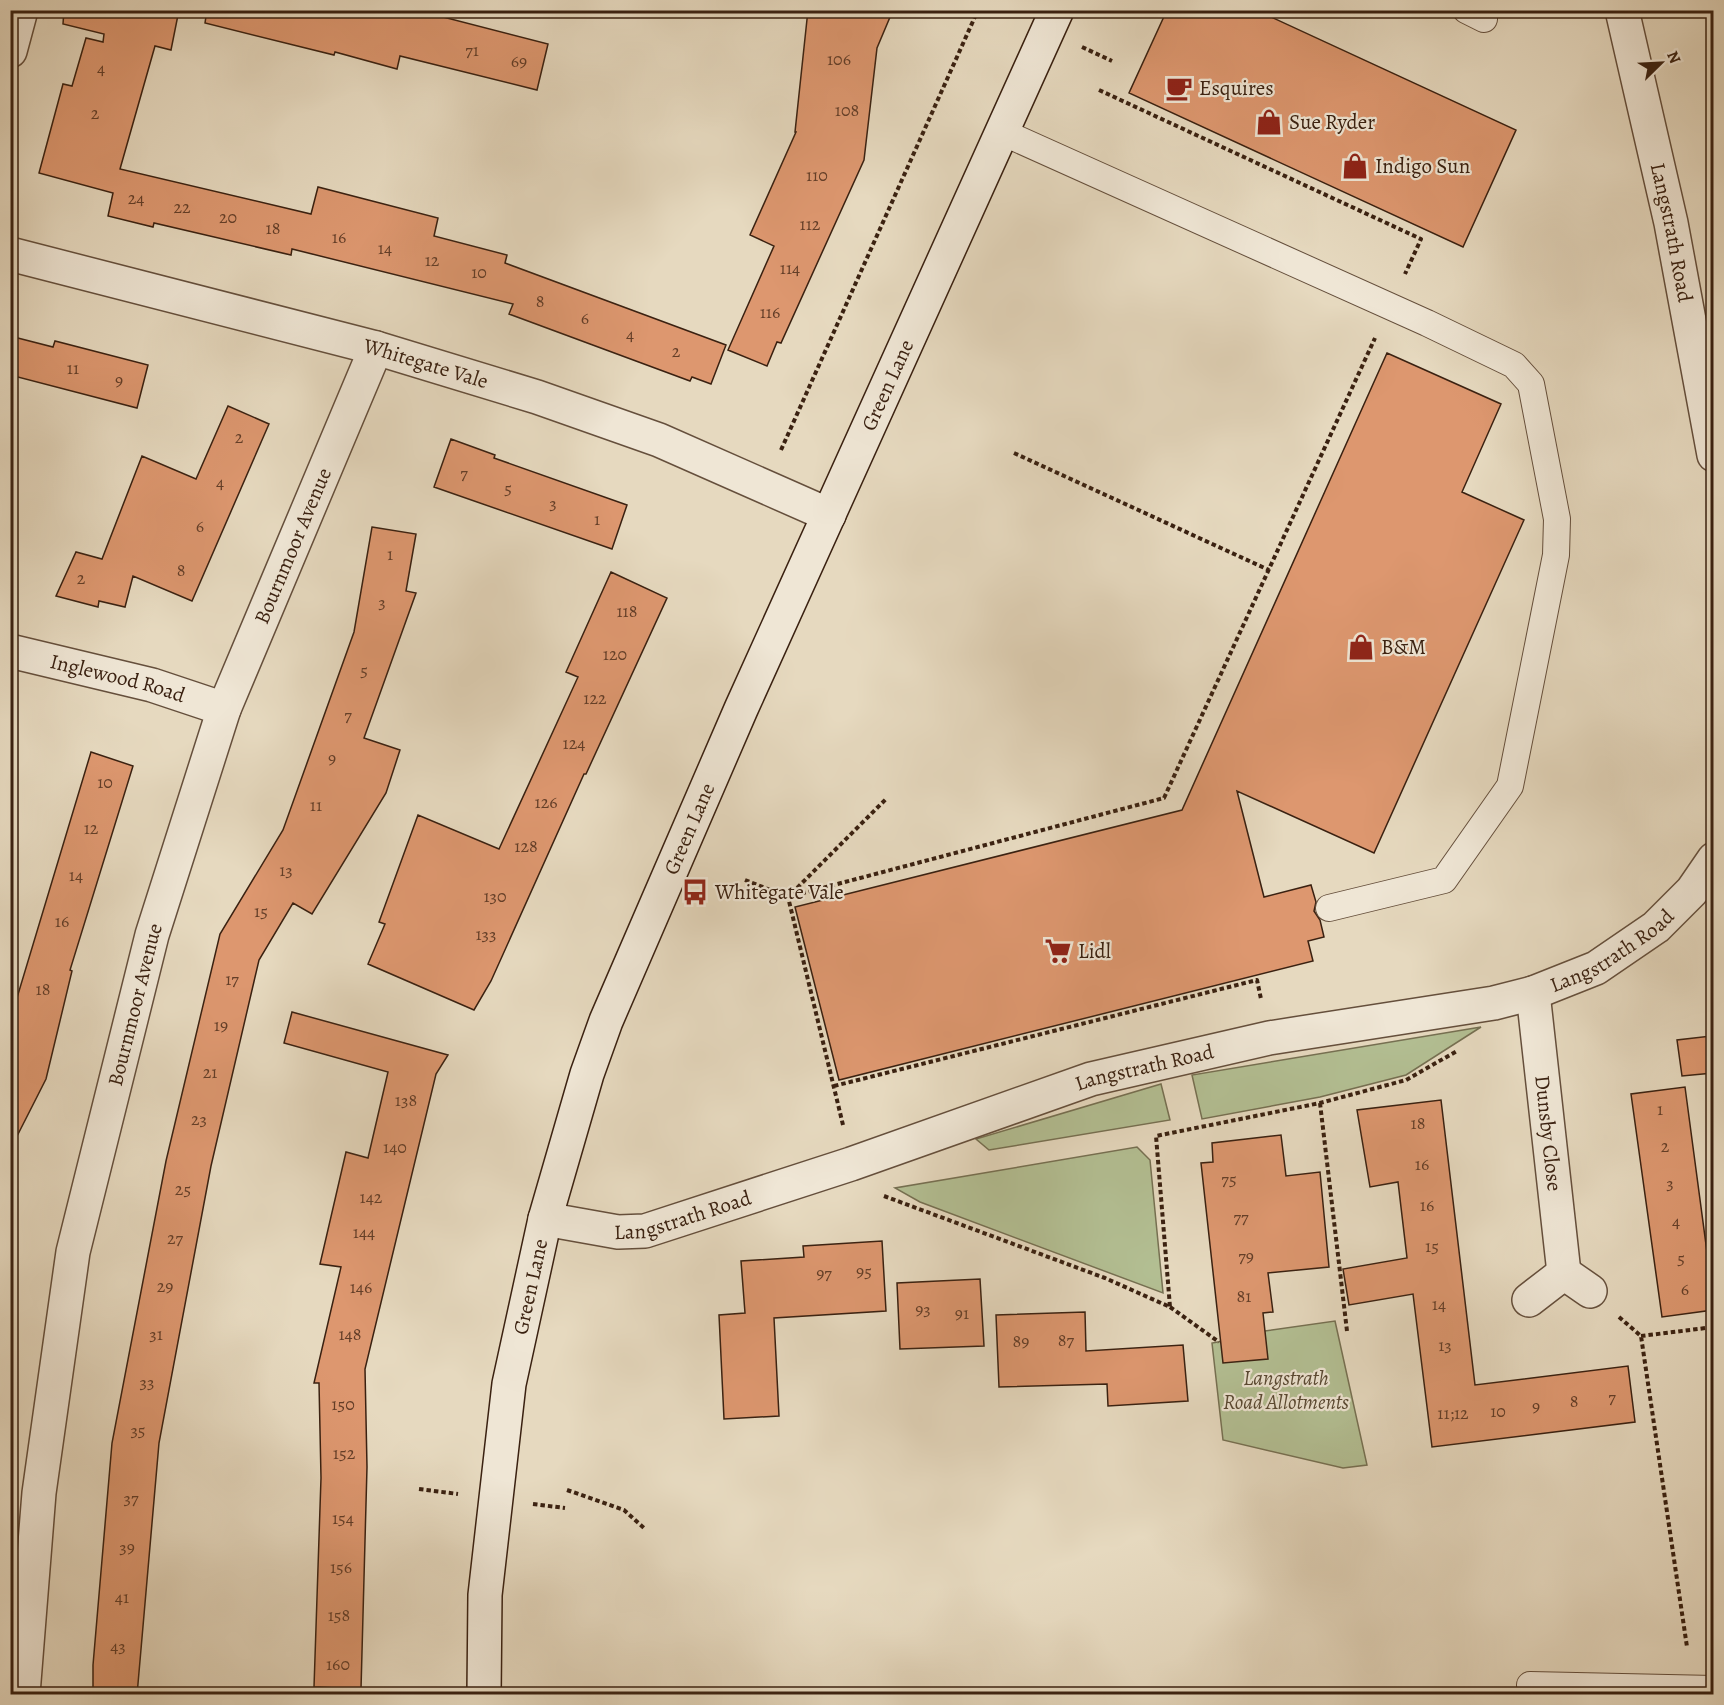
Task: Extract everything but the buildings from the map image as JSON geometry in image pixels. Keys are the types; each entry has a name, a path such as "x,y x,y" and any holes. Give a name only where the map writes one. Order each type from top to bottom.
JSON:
{"street":[{"path":"10,51 21,10"},
{"name":"Green Lane","path":"484,1695 485,1595 509,1384 545,1219 587,1074 606,1022 741,709 1057,10"},
{"name":"Langstrath Road","path":"1622,10 1671,223 1712,445"},
{"name":"Whitegate Vale","path":"10,254 376,348 537,397 659,440 829,515"},
{"name":"Bournmoor Avenue","path":"23,1695 39,1493 73,1252 152,935 224,709 376,348"},
{"name":"Inglewood Road","path":"10,651 152,685 224,709"},
{"name":"Langstrath Road","path":"545,1219 618,1232 645,1231 851,1164 1090,1079 1269,1038 1494,1003 1533,993 1596,968 1656,927 1692,891 1713,859"},
{"name":"Dunsby Close","path":"1533,993 1577,1282"},
{"path":"1530,1300 1577,1282"}],"lane":[{"path":"1002,132 1514,365 1530,384 1557,519 1557,555 1510,786 1444,880 1329,908"},
{"path":"1530,1685 1711,1684"}],"path":[{"path":"778,456 978,10"},
{"path":"745,880 788,897 1164,798 1421,239 1099,90"},
{"path":"1014,453 1269,570"},
{"path":"788,897 887,798"},
{"path":"788,897 841,1115"},
{"path":"834,1086 1257,980 1260,995"},
{"path":"1170,1307 1156,1136 1320,1103 1406,1080 1466,1046"},
{"path":"1320,1103 1347,1331"},
{"path":"876,1193 1105,1278 1170,1307 1219,1342"},
{"path":"1577,1282 1641,1336 1687,1647"},
{"path":"1641,1336 1713,1327"},
{"path":"567,1490 624,1510 645,1529"}],"green space":[{"path":"1481,1027 1406,1075 1320,1097 1202,1119 1192,1075"},
{"path":"1161,1084 1170,1120 989,1150 976,1139"},
{"path":"1137,1147 1150,1160 1163,1293 920,1202 895,1188"},
{"name":"Langstrath Road Allotments","path":"1335,1321 1367,1465 1343,1468 1223,1440 1212,1343 1223,1341 1223,1337"}],"place":[{"name":"Esquires","path":"1179,88"},
{"name":"Sue Ryder","path":"1269,122"},
{"name":"Indigo Sun","path":"1355,166"},
{"name":"B&M","path":"1361,647"},
{"name":"Whitegate Vale","path":"695,892"},
{"name":"Lidl","path":"1058,951"}]}
